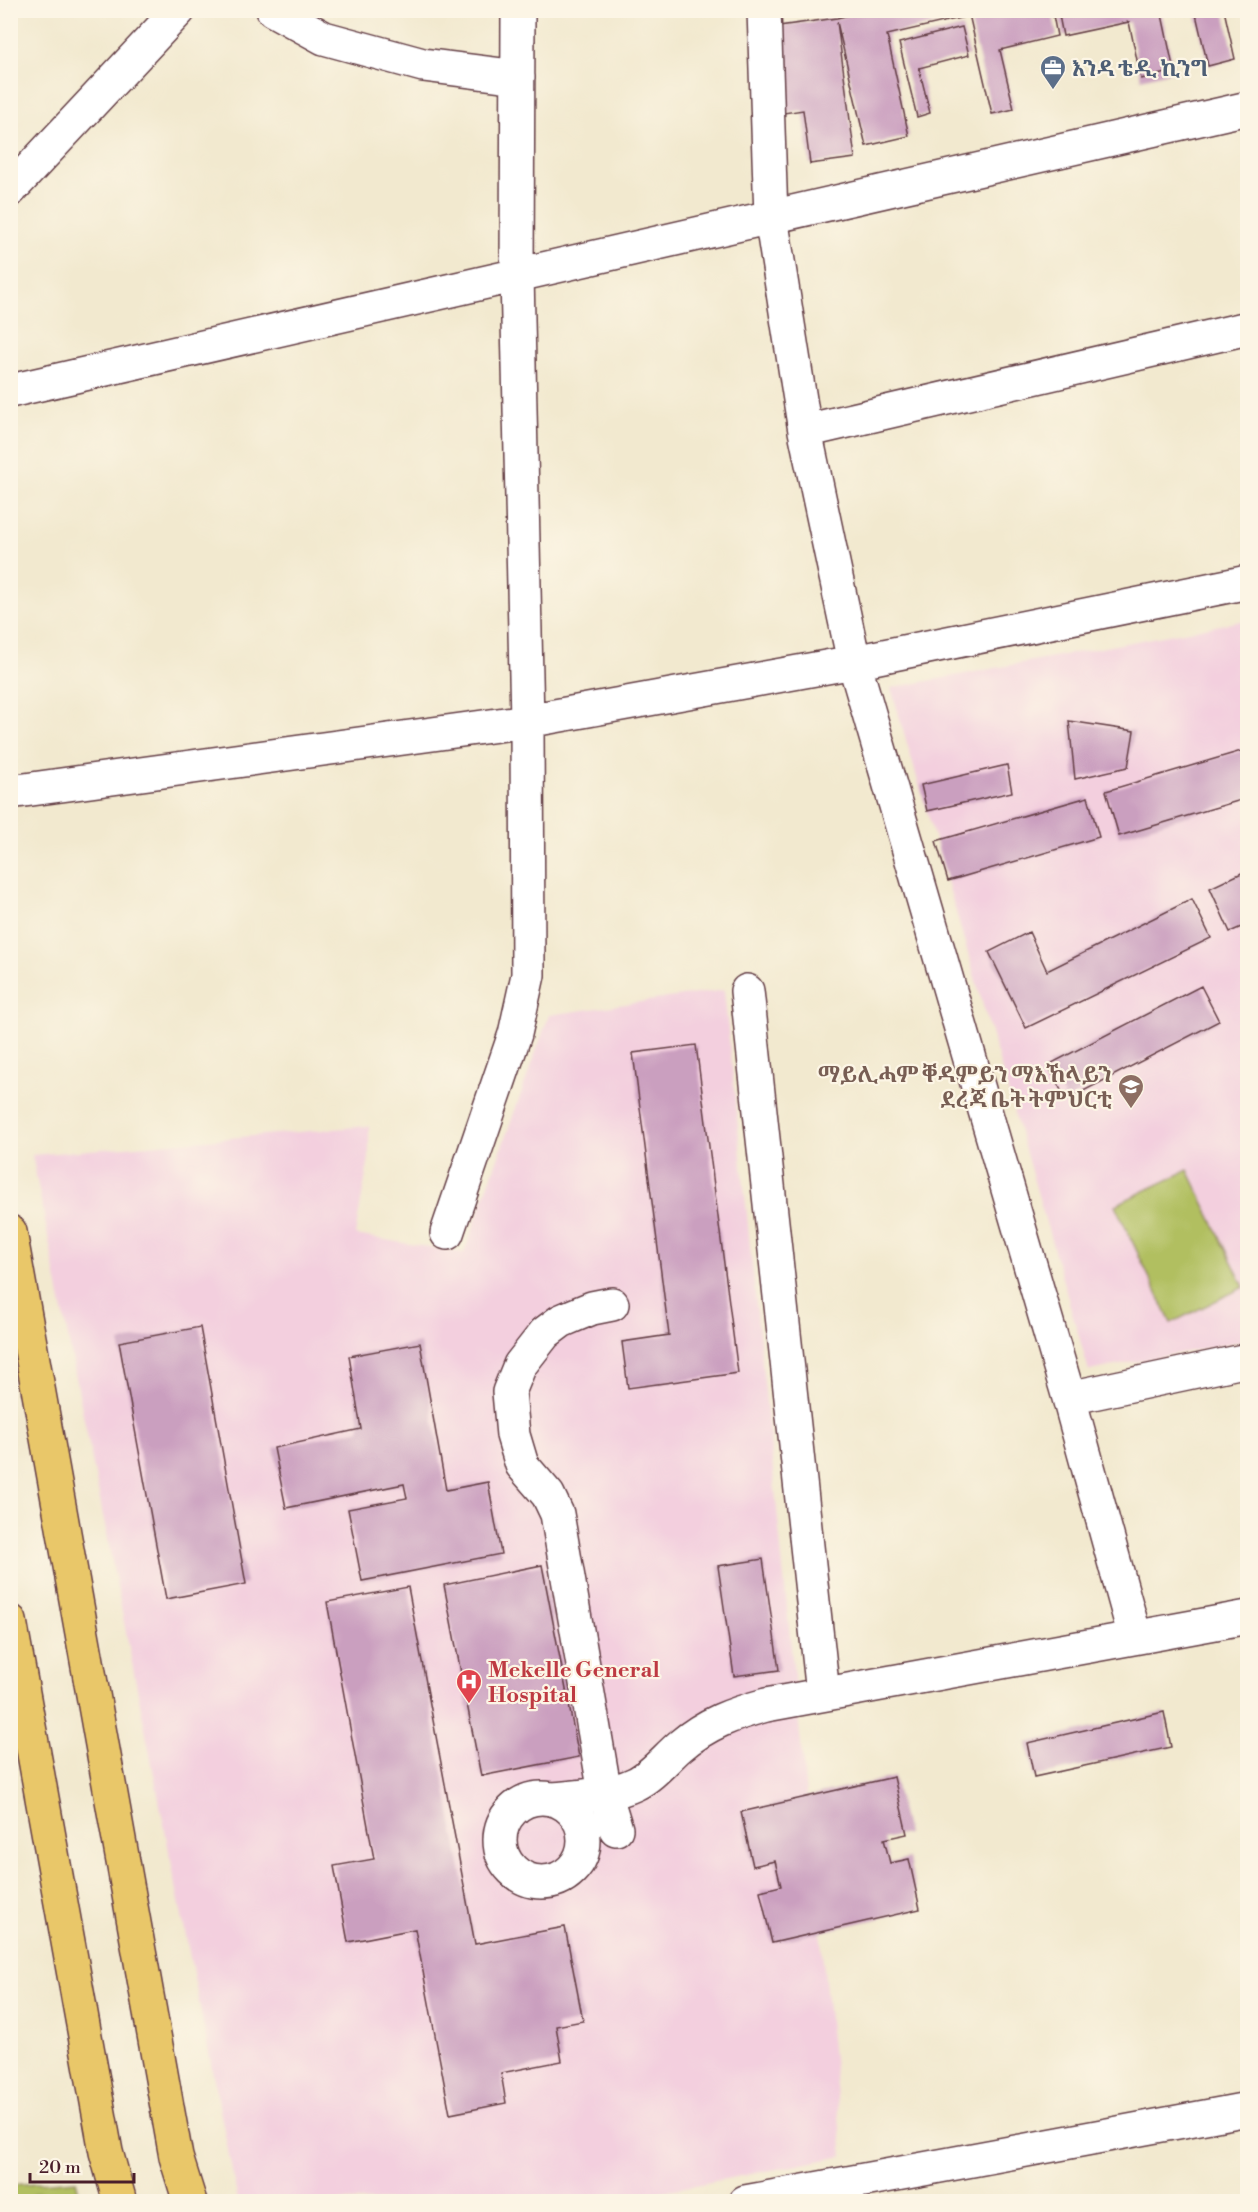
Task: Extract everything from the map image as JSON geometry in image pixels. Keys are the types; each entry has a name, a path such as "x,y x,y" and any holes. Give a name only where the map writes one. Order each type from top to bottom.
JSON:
{"main road":[{"path":"10,1232 176,2157 190,2202"},
{"path":"10,1622 106,2152 120,2202"}],"street":[{"path":"10,190 180,10"},
{"path":"273,10 324,38 423,65 518,77"},
{"path":"447,1233 515,1034 528,975 527,721 517,275 518,10"},
{"path":"764,10 771,217 805,430 854,662 1069,1398 1135,1637"},
{"path":"10,391 1248,108"},
{"path":"805,430 1248,328"},
{"path":"10,792 527,721 854,662 1248,582"},
{"path":"747,991 823,1694"},
{"path":"612,1304 592,1308 561,1321 545,1333 520,1365 509,1392 513,1435 522,1464 548,1495 557,1514 604,1792 616,1828"},
{"path":"1069,1398 1248,1360"},
{"path":"648,1776 616,1828 590,1858 577,1869 548,1882 531,1881 516,1874 505,1861 500,1845 501,1829 509,1814 521,1803 537,1798 554,1799 604,1792 634,1784 648,1776 693,1735 725,1717 766,1705 823,1694 1248,1617"},
{"path":"554,1799 568,1806 579,1818 585,1834 583,1851 576,1865 563,1877"},
{"path":"745,2202 1248,2109"}],"shaded area":[{"name":"ማይሊሓም ቐዳምይን ማእኸላይን ደረጃ ቤት ትምህርቲ","path":"1247,620 1247,1340 1089,1371 891,688"},
{"name":"Mekelle General Hospital","path":"724,990 843,2156 613,2201 238,2201 32,1155 369,1126 369,1158 355,1235 464,1253 549,1015"}],"green space":[{"path":"1188,1170 1244,1287 1171,1323 1115,1205"},
{"path":"76,2180 81,2201 11,2201 11,2185"}],"building":[{"path":"870,10 964,10 965,17 887,35 909,136 866,146 837,22 855,158 810,164 803,110 784,113 772,27 837,18"},
{"path":"968,10 1052,10 1057,36 1000,50 1014,109 992,114"},
{"path":"1058,10 1161,10 1174,71 1141,79 1129,22 1063,36"},
{"path":"1195,10 1224,10 1235,59 1208,66"},
{"path":"962,27 969,55 919,68 930,113 917,117 899,43"},
{"path":"1069,721 1134,731 1128,767 1075,779"},
{"path":"1248,749 1248,798 1119,836 1106,791"},
{"path":"1007,765 1012,792 927,811 921,785"},
{"path":"1088,797 1099,837 948,881 936,841"},
{"path":"1248,870 1248,924 1230,932 1210,888"},
{"path":"1192,899 1211,938 1026,1028 989,952 1029,932 1047,971"},
{"path":"1201,986 1219,1021 1066,1100 1048,1065"},
{"path":"696,1045 738,1373 628,1388 622,1342 669,1335 633,1053"},
{"path":"200,1327 246,1584 166,1599 119,1342"},
{"path":"420,1343 446,1490 488,1482 501,1554 362,1581 348,1509 407,1498 404,1484 286,1508 274,1448 361,1429 349,1356"},
{"path":"763,1559 779,1670 734,1676 718,1566"},
{"path":"542,1565 579,1757 481,1776 444,1585"},
{"path":"408,1587 475,1944 565,1927 583,2021 556,2026 562,2061 501,2073 506,2103 450,2114 415,1929 348,1942 334,1866 374,1859 327,1602"},
{"path":"1164,1712 1171,1747 1034,1777 1027,1743"},
{"path":"894,1777 907,1834 884,1839 890,1863 909,1859 920,1909 772,1943 760,1891 781,1886 775,1861 753,1866 741,1812"}],"place":[{"name":"እንዳ ቴዲ ኪንግ","path":"1053,91"},
{"name":"ማይሊሓም ቐዳምይን ማእኸላይን ደረጃ ቤት ትምህርቲ","path":"1131,1110"},
{"name":"Mekelle General Hospital","path":"469,1705"}]}
